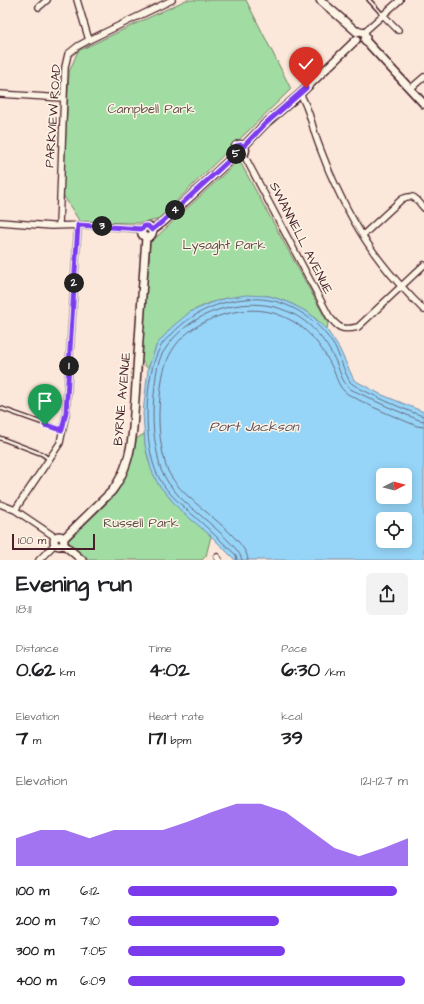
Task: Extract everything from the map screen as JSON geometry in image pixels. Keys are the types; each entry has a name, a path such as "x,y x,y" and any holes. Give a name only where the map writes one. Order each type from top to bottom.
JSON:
{"street":[{"path":"39,7 47,0"},
{"path":"77,0 89,40"},
{"path":"320,0 362,35 424,104"},
{"path":"244,146 265,124 300,94 356,40 354,37 362,35 400,0"},
{"name":"PARKVIEW ROAD","path":"58,225 63,98 65,67 68,54 89,40 169,1"},
{"path":"383,15 398,30"},
{"path":"410,89 424,77"},
{"path":"0,94 63,98"},
{"path":"300,94 307,105 316,138 329,170 340,194 363,235 381,262 424,310"},
{"path":"236,154 236,146 244,146"},
{"path":"236,154 240,156 244,155 246,151 244,146"},
{"path":"142,229 142,234 146,237 151,235 152,230 236,154"},
{"name":"SWANNELL AVENUE","path":"244,155 329,316 336,325 341,328 349,329 358,327 401,286"},
{"path":"363,235 408,196 414,197 424,208"},
{"path":"0,222 142,229 144,226 148,226 152,230"},
{"path":"15,510 60,443 66,412 78,225"},
{"name":"BYRNE AVENUE","path":"38,560 112,491 118,482 130,456 134,420 146,237"},
{"path":"401,286 424,265"},
{"path":"0,504 15,510 59,541 82,560"}],"lane":[{"path":"369,0 383,15"},
{"path":"0,408 62,430"},
{"path":"0,438 49,458"}],"green space":[{"name":"Campbell Park","path":"186,0 246,0 291,89 157,220 141,223 80,222 63,195 69,72 78,51"},
{"name":"Lysaght Park","path":"239,160 328,323 327,329 309,313 288,302 269,296 227,298 210,303 190,312 157,344 148,369 141,360 150,243"},
{"name":"Russell Park","path":"144,434 151,468 158,481 175,503 211,536 206,556 202,560 88,560 68,541 113,497 129,467 136,439"}],"water":[{"name":"Port Jackson","path":"246,295 269,296 288,302 309,313 327,330 339,348 354,380 380,394 424,412 424,560 235,560 211,536 180,510 158,484 151,469 145,445 143,413 148,369 157,344 172,327 190,312 227,298"}],"route":[{"path":"45,425 62,430 66,412 78,225 142,229 144,226 148,226 152,230 236,154 236,146 244,146 265,124 306,88"}]}
